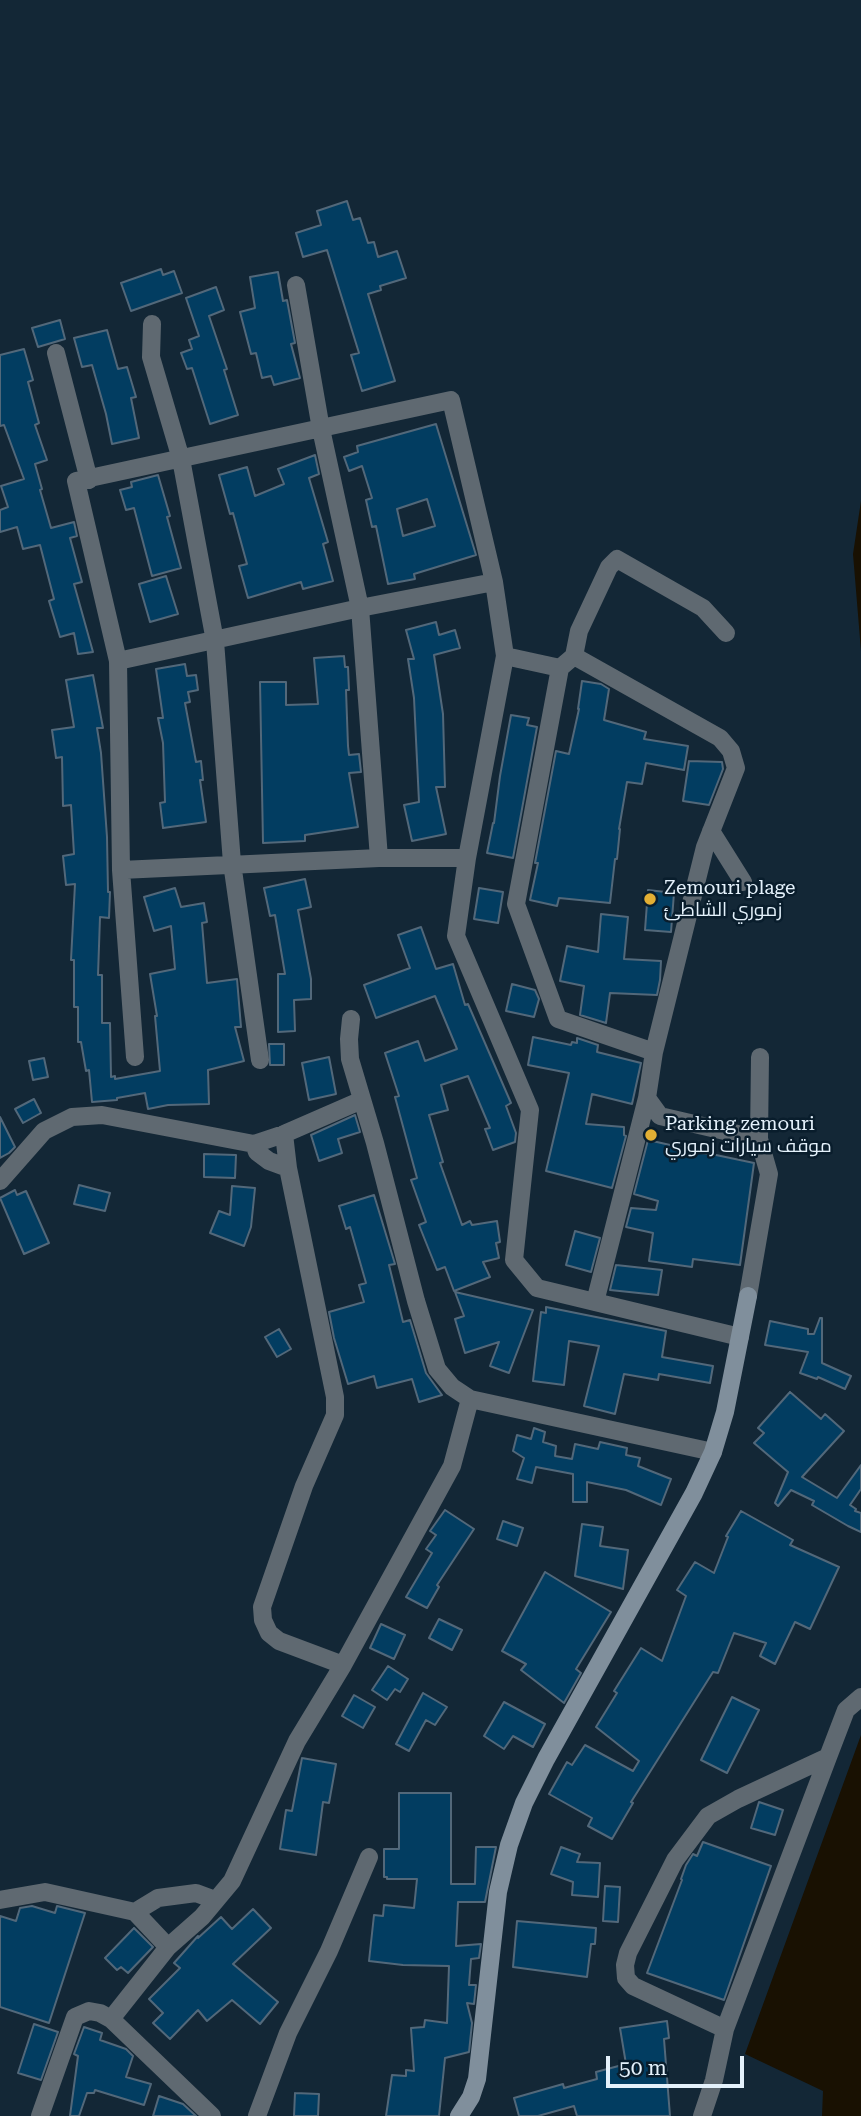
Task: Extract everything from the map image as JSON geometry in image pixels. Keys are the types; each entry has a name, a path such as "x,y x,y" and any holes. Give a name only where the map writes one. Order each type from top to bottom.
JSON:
{"main road":[{"path":"459,2116 471,2097 477,2079 498,1892 509,1845 524,1803 546,1759 694,1493 713,1452 725,1412 748,1296"}],"street":[{"path":"296,285 321,429 360,608 379,858"},
{"path":"152,324 151,357 181,459 215,641 232,863 260,1060"},
{"path":"56,353 89,480"},
{"path":"135,1057 121,870 118,661 76,481 451,400 494,582 505,656 467,858 456,936 530,1111 513,1260 537,1288 740,1337"},
{"path":"654,1052 558,1019 516,904 567,662 609,568 617,559 703,608 726,633"},
{"path":"118,661 360,608 494,582"},
{"path":"505,656 567,662 720,738 731,751 736,768 705,847 654,1052 648,1098 595,1302"},
{"path":"711,831 743,882"},
{"path":"121,870 232,863 467,858"},
{"path":"351,1019 350,1059 416,1301 437,1369 452,1387 470,1399 713,1452"},
{"path":"748,1296 769,1174 760,1139 760,1057"},
{"path":"648,1098 660,1116 760,1139"},
{"path":"0,1181 44,1131 72,1117 102,1115 254,1144 284,1135 362,1100"},
{"path":"284,1135 288,1168 332,1383 335,1415 304,1486 262,1606 262,1620 269,1633 279,1641 343,1665"},
{"path":"254,1144 257,1152 269,1161 288,1168"},
{"path":"111,2020 168,1947 202,1917 232,1881 297,1741 343,1665 452,1466 470,1399"},
{"path":"702,2116 714,2080 725,2029 846,1710 861,1697"},
{"path":"725,2029 633,1986 626,1978 628,1953 676,1860 708,1816 730,1803 828,1758"},
{"path":"257,2116 288,2033 329,1951 369,1857"},
{"path":"0,1900 45,1892 135,1912 168,1947"},
{"path":"135,1912 158,1898 196,1893 215,1900"},
{"path":"40,2116 75,2017 89,2011 111,2020 212,2116"}],"shaded area":[{"path":"861,501 861,651 853,554"},
{"path":"861,1735 861,2116 822,2116 823,2091 745,2054"}],"building":[{"path":"347,201 353,220 360,218 368,243 374,242 378,257 397,251 406,278 380,286 381,290 368,294 395,381 362,391 351,355 359,353 327,250 303,257 296,233 321,225 317,211"},
{"path":"161,269 163,275 174,271 182,293 131,311 121,283"},
{"path":"278,272 283,301 287,300 295,343 291,344 300,378 274,385 271,376 262,378 256,353 251,354 240,312 255,308 250,277"},
{"path":"216,287 224,310 209,316 227,369 224,370 238,415 210,424 192,368 187,369 181,353 192,349 189,340 199,336 186,298"},
{"path":"60,320 65,339 38,347 32,328"},
{"path":"107,330 118,369 127,367 136,397 131,398 139,438 112,444 92,365 82,367 74,338"},
{"path":"24,349 33,380 28,382 39,423 35,425 47,460 35,464 42,489 40,490 51,528 74,522 77,536 70,538 82,582 74,584 93,652 78,654 74,633 60,637 49,601 54,599 40,545 23,549 17,527 0,532 0,510 8,507 1,486 24,479 4,425 0,426 0,355"},
{"path":"436,424 476,555 414,574 415,579 388,584 376,526 372,527 366,500 372,498 362,466 349,471 344,457 358,452 357,446","holes":["427,499 435,526 403,536 397,509"]},
{"path":"315,455 319,474 309,478 328,542 323,544 333,581 303,589 301,582 248,598 239,566 247,564 219,475 247,467 255,496 284,484 278,469"},
{"path":"158,475 181,568 152,576 134,508 126,510 120,490 132,487 131,482"},
{"path":"166,576 178,614 150,622 139,584"},
{"path":"436,622 439,635 455,630 460,648 434,655 443,714 445,787 436,787 446,834 412,841 404,805 419,802 414,698 408,659 414,659 406,630"},
{"path":"344,656 345,667 348,667 349,690 346,690 349,755 359,754 361,772 349,773 358,827 305,835 305,841 263,843 260,682 286,682 286,705 318,704 314,658"},
{"path":"185,664 187,676 196,675 198,690 188,692 190,702 185,703 196,762 201,761 203,780 200,780 206,822 163,828 160,803 165,802 163,743 158,718 163,718 156,669"},
{"path":"93,675 103,728 97,728 110,892 109,918 100,917 98,975 102,975 102,1023 110,1023 111,1077 115,1076 115,1079 160,1071 157,1016 150,974 175,969 171,926 154,931 144,897 175,888 181,907 204,903 207,922 202,923 207,983 237,979 241,1027 235,1027 244,1061 208,1070 209,1104 168,1105 148,1109 145,1093 117,1100 92,1102 89,1070 86,1071 81,1042 78,1042 78,1007 74,1007 74,960 71,960 75,884 66,885 63,856 74,854 71,805 63,806 62,757 56,758 52,730 74,727 66,680"},
{"path":"582,681 601,684 609,689 604,720 646,732 644,739 688,746 684,770 646,763 642,784 627,782 610,903 559,898 557,906 530,900 556,751 569,754"},
{"path":"511,715 529,718 527,725 537,727 513,858 487,853"},
{"path":"689,761 722,762 723,769 709,805 683,801"},
{"path":"305,879 311,907 298,910 311,979 311,999 294,1000 295,1031 278,1032 278,974 285,974 275,915 270,916 264,888"},
{"path":"479,888 503,892 498,923 474,919"},
{"path":"648,890 674,893 671,932 645,930"},
{"path":"601,914 628,917 624,959 661,961 657,995 610,993 606,1023 580,1015 584,986 560,981 567,946 598,952"},
{"path":"421,927 436,969 453,964 465,1005 468,1004 511,1103 506,1106 516,1133 515,1142 493,1150 485,1129 490,1128 468,1076 441,1085 448,1110 429,1115 443,1162 440,1163 462,1225 470,1221 472,1225 497,1221 500,1242 496,1243 499,1258 483,1262 490,1277 454,1291 445,1267 437,1270 419,1225 426,1222 411,1180 417,1178 395,1097 399,1096 385,1053 418,1041 425,1061 457,1049 435,996 376,1018 364,985 410,968 398,935"},
{"path":"512,984 535,990 539,999 534,1017 506,1011"},
{"path":"533,1037 571,1045 572,1042 577,1043 577,1038 598,1045 597,1052 641,1063 632,1104 592,1094 586,1124 624,1127 626,1136 612,1188 546,1171 569,1073 528,1065"},
{"path":"269,1044 284,1044 284,1065 270,1065"},
{"path":"329,1057 336,1094 309,1100 302,1063"},
{"path":"44,1058 48,1077 33,1080 29,1061"},
{"path":"34,1099 41,1113 23,1123 15,1109"},
{"path":"355,1115 360,1132 338,1139 342,1153 319,1161 311,1135"},
{"path":"0,1117 15,1147 0,1158"},
{"path":"648,1140 679,1147 678,1150 754,1163 740,1265 693,1259 692,1267 649,1261 653,1233 626,1227 631,1208 656,1210 658,1201 634,1194"},
{"path":"204,1154 236,1155 235,1178 204,1177"},
{"path":"79,1185 110,1193 105,1211 74,1204"},
{"path":"232,1186 255,1188 251,1227 244,1246 210,1233 219,1211 230,1215"},
{"path":"15,1190 17,1195 26,1191 49,1243 24,1254 0,1198"},
{"path":"374,1195 395,1264 389,1265 403,1322 410,1320 426,1373 442,1395 419,1402 412,1379 377,1388 374,1376 348,1384 334,1338 329,1312 364,1302 359,1285 366,1283 350,1227 346,1229 339,1206"},
{"path":"575,1231 600,1238 591,1272 566,1265"},
{"path":"616,1265 662,1270 658,1295 610,1290"},
{"path":"455,1292 533,1310 509,1373 490,1366 499,1342 465,1353 455,1319 464,1316"},
{"path":"546,1307 666,1331 662,1357 713,1366 710,1383 659,1374 658,1380 624,1374 615,1414 584,1406 599,1346 569,1341 564,1385 533,1381 541,1312 546,1313"},
{"path":"820,1318 822,1363 851,1376 845,1389 818,1377 817,1379 800,1373 808,1352 765,1345 770,1321 808,1329 808,1334 814,1334"},
{"path":"279,1329 291,1349 277,1357 265,1337"},
{"path":"790,1392 821,1419 825,1414 844,1431 802,1477 837,1498 861,1465 861,1489 850,1505 861,1513 861,1532 812,1505 814,1501 791,1490 778,1506 775,1503 788,1472 754,1443 764,1433 758,1428"},
{"path":"534,1428 545,1432 543,1442 556,1446 555,1456 572,1459 575,1444 598,1449 600,1442 627,1448 626,1455 640,1458 638,1466 671,1479 661,1505 626,1490 587,1482 587,1502 573,1502 573,1474 536,1467 532,1483 517,1479 524,1458 513,1451 517,1435 531,1439"},
{"path":"445,1510 474,1529 437,1585 439,1587 427,1608 406,1597 432,1553 426,1549 436,1535 430,1531"},
{"path":"741,1511 793,1540 790,1545 839,1567 810,1629 795,1622 775,1664 760,1656 766,1643 734,1633 718,1673 713,1672 631,1802 633,1803 612,1839 588,1826 592,1818 549,1794 567,1762 572,1765 585,1745 633,1771 639,1761 596,1727 617,1693 614,1691 641,1648 662,1661 686,1596 677,1590 695,1562 714,1573 728,1537 726,1536"},
{"path":"503,1521 523,1528 517,1546 497,1539"},
{"path":"582,1524 603,1527 600,1546 628,1550 623,1589 575,1576"},
{"path":"545,1572 611,1612 576,1669 581,1673 564,1703 521,1670 526,1664 502,1651"},
{"path":"439,1619 462,1630 452,1650 429,1638"},
{"path":"381,1624 405,1635 394,1659 370,1648"},
{"path":"388,1666 408,1679 400,1692 395,1689 387,1700 372,1690"},
{"path":"423,1693 447,1707 435,1725 426,1720 409,1751 396,1744"},
{"path":"354,1695 375,1707 363,1728 342,1716"},
{"path":"732,1697 759,1710 727,1773 701,1760"},
{"path":"504,1702 545,1724 533,1747 513,1736 504,1749 484,1736"},
{"path":"302,1758 336,1764 329,1803 323,1802 316,1855 280,1849 286,1810 292,1811"},
{"path":"399,1793 451,1793 451,1884 475,1884 476,1847 496,1847 485,1902 458,1902 456,1946 481,1944 479,1958 471,1959 469,1985 476,1985 474,2004 467,2003 472,2023 469,2052 445,2058 439,2116 386,2116 392,2075 406,2076 406,2070 414,2071 411,2028 424,2027 425,2020 447,2023 449,1966 369,1961 374,1915 383,1916 384,1905 414,1908 417,1879 384,1877 384,1849 399,1849"},
{"path":"759,1802 783,1810 775,1835 751,1828"},
{"path":"703,1842 771,1866 724,2000 647,1973 686,1865 693,1854 697,1856"},
{"path":"561,1847 580,1854 577,1862 600,1863 598,1897 572,1895 573,1882 551,1874"},
{"path":"605,1886 620,1887 618,1922 603,1921"},
{"path":"32,1906 55,1913 57,1906 85,1913 49,2023 0,2007 0,1916 16,1921 20,1908"},
{"path":"253,1909 271,1928 233,1964 278,2002 260,2024 232,2000 207,2021 198,2010 170,2039 153,2023 163,2013 149,1999 180,1968 174,1963 198,1936 221,1917 232,1929"},
{"path":"517,1921 596,1928 587,1977 513,1967"},
{"path":"134,1928 153,1947 128,1973 121,1967 117,1970 105,1958"},
{"path":"667,2021 669,2038 664,2039 670,2116 577,2116 574,2106 538,2116 519,2116 514,2098 563,2084 564,2088 597,2079 596,2072 626,2064 620,2028"},
{"path":"34,2024 58,2032 41,2080 18,2073"},
{"path":"84,2027 102,2033 100,2040 126,2049 133,2056 126,2077 151,2084 144,2105 95,2090 94,2093 87,2093 79,2116 70,2116 78,2056 74,2054"},
{"path":"295,2093 319,2094 318,2116 294,2116"},
{"path":"159,2096 183,2104 196,2116 153,2116"}],"place":[{"name":"Zemouri plage زموري الشاطئ","path":"650,899"},
{"name":"Parking zemouri موقف سيارات زموري","path":"651,1135"}]}
